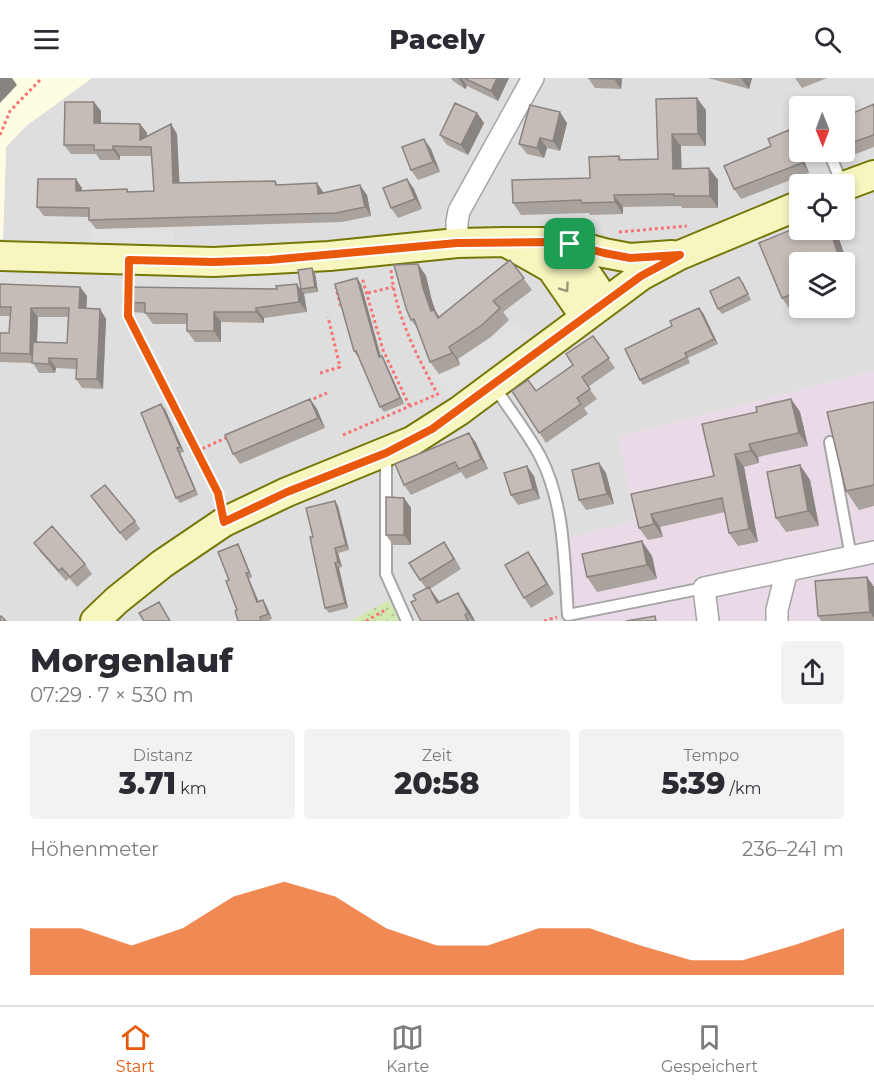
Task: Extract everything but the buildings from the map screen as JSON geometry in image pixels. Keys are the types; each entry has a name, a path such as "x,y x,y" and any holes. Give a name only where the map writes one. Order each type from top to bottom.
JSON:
{"street":[{"path":"457,243 459,211 533,78"},
{"path":"855,181 874,175"},
{"path":"95,621 162,564 224,522 287,492 412,441 444,406 494,386 641,276 680,255 789,210"},
{"path":"505,242 551,268 595,310"},
{"path":"0,256 214,262 329,256 457,243 505,242 548,242 575,245 630,258 680,255"},
{"path":"548,242 573,257 587,271 595,310"},
{"path":"708,621 704,588 874,552"},
{"path":"777,621 777,610 787,570"}],"lane":[{"path":"494,386 539,456 557,501 568,615 704,588"},
{"path":"830,442 851,557"},
{"path":"386,453 386,574 407,621"}],"path":[{"path":"0,135 10,111 42,78"},
{"path":"612,232 693,225"},
{"path":"343,435 410,407 444,406 404,325 393,287 389,249"},
{"path":"354,283 363,281 383,350 410,407"},
{"path":"341,308 336,288 345,285"},
{"path":"367,294 393,287"},
{"path":"128,305 128,316 218,493 224,522"},
{"path":"320,373 340,367 328,317"},
{"path":"301,404 327,393"},
{"path":"197,451 228,437"},
{"path":"366,621 399,603"}],"shaded area":[{"path":"0,78 92,78 26,126 6,147 3,239 0,239"},
{"path":"92,78 874,78 874,371 619,437 635,521 569,593 563,619 558,621 400,621 389,600 351,621 0,621 0,239 3,238 6,147 26,126"},
{"path":"91,228 174,229 174,245 90,243"},
{"path":"509,320 533,337 448,401 435,376 460,366 457,359 491,337"},
{"path":"874,371 874,621 558,621 563,619 569,593 567,538 635,521 619,437"}],"green space":[{"path":"389,600 400,621 351,621"}],"route":[{"path":"548,242 570,244 630,258 680,255 641,276 459,411 412,441 287,492 224,522 218,493 128,316 129,260 214,262 269,260 457,243 548,242"}]}
